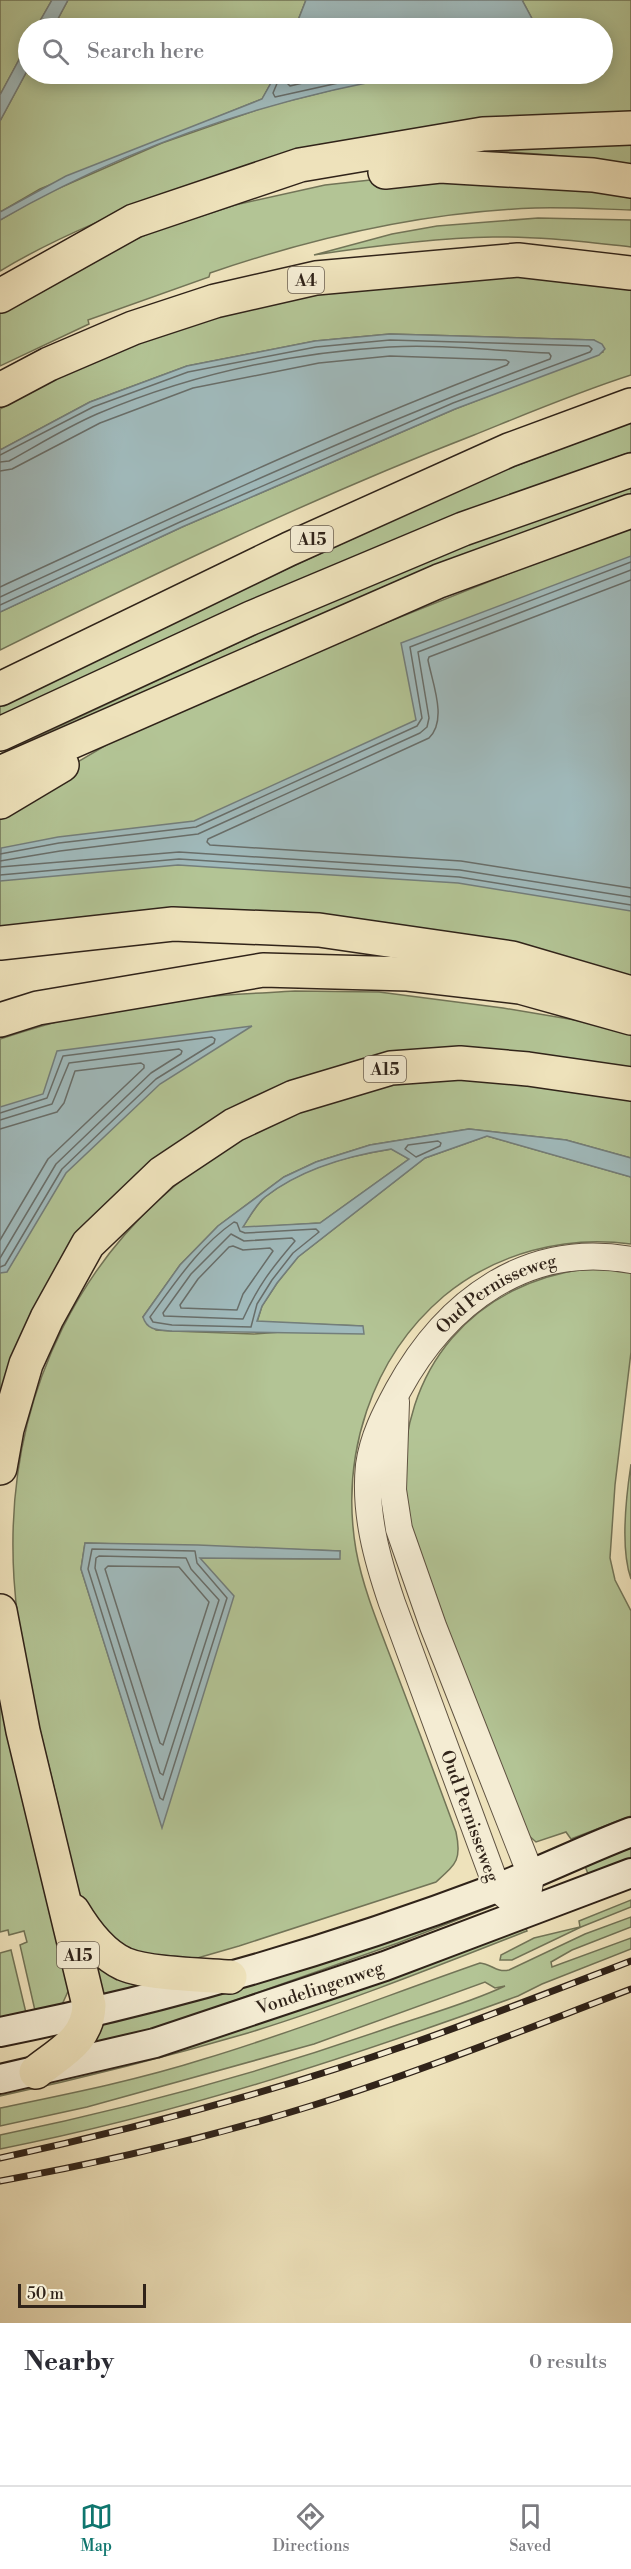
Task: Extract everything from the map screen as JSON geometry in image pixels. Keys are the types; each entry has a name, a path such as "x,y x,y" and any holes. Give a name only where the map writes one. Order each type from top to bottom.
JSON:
{"highway":[{"path":"0,296 134,221 300,165 483,134 631,128"},
{"path":"134,221 284,183 440,166 593,175 631,181"},
{"name":"A4","path":"0,390 49,364 133,328 215,301 316,278 518,260 631,273"},
{"name":"A15","path":"0,689 290,549 509,450 631,405"},
{"path":"0,734 251,618 463,529 631,470"},
{"path":"0,773 203,682 439,581 631,511"},
{"path":"0,802 203,682"},
{"path":"0,943 173,924 319,930 512,958 631,993"},
{"path":"0,1020 38,1008 263,970 408,974 520,987 631,1018"},
{"name":"A15","path":"0,1468 13,1404 26,1364 47,1318 88,1244 162,1173 234,1125 294,1097 391,1068 460,1063 528,1069 631,1084"},
{"name":"A15","path":"0,1611 23,1731 87,1994 89,2013"},
{"path":"64,1897 81,1924 101,1948 124,1964 163,1972 230,1977"},
{"path":"36,2072 77,2039 86,2027 89,2013"}],"main road":[{"name":"Vondelingenweg","path":"0,2032 89,2013 230,1977 361,1937 531,1875 631,1832"},
{"name":"Vondelingenweg","path":"0,2079 155,2043 385,1966 631,1873"}],"street":[{"name":"Oud Pernisseweg","path":"525,1914 497,1888 379,1565 369,1504 372,1453 378,1428 396,1393 431,1338 467,1302 507,1276 544,1263 585,1257 631,1260"},
{"name":"Oud Pernisseweg","path":"396,1393 394,1510 433,1626 531,1875 525,1914"}],"green space":[{"path":"0,0 52,0 42,18 18,18 18,62 0,95"},
{"path":"68,0 306,0 299,18 58,18"},
{"path":"522,0 631,0 631,114 427,128 317,147 232,172 117,214 46,246 0,271 0,220 41,196 162,143 268,106 356,84 613,84 613,18 532,18"},
{"path":"20,84 270,84 262,99 40,189 0,212 0,121"},
{"path":"631,135 631,165 498,151 402,154"},
{"path":"425,174 631,187 631,210 547,208 493,210 370,228 289,248 210,273 209,277 88,320 89,324 0,366 0,309 62,273 152,232 235,205 325,185"},
{"path":"538,218 631,220 631,247 545,238 493,237 403,243 314,255 392,234 437,226"},
{"path":"555,276 631,284 631,375 414,459 294,510 0,650 0,612 182,527 455,409 603,352 594,340 390,334 315,341 187,366 90,402 0,450 0,409 54,380 136,342 192,321 262,302 345,288 429,280"},
{"path":"631,422 631,452 490,503 0,719 0,701 487,477"},
{"path":"631,484 631,500 0,764 0,754 276,625 479,540"},
{"path":"631,525 631,986 323,922 0,939 0,808 162,712"},
{"path":"295,991 379,992 503,1008 593,1023 631,1035 631,1080 438,1055 143,1177 0,1416 0,1039 71,1018 143,1003"},
{"path":"465,1076 631,1098 631,1158 566,1140 469,1129 370,1145 316,1162 284,1177 218,1226 180,1265 143,1317 156,1330 172,1331 254,1334 363,1326 257,1322 262,1306 298,1257 425,1158 487,1136 631,1177 631,1244 581,1242 532,1250 486,1268 464,1281 444,1296 419,1321 397,1349 380,1379 367,1411 358,1445 353,1479 352,1515 359,1565 372,1609 456,1832 458,1855 456,1861 436,1882 194,1959 163,1961 114,1943 74,1891 61,1843 62,1821 21,1640 14,1579 14,1513 22,1448 38,1387 62,1329 94,1275 134,1225 181,1181 235,1143 267,1123 287,1114 377,1086","holes":["85,1543 340,1551 339,1559 200,1558 162,1826 81,1569"]},
{"path":"392,1149 409,1159 320,1223 242,1228 265,1197 293,1178 358,1155"},
{"path":"592,1268 631,1270 631,1352 615,1485 610,1558 615,1580 631,1611 631,1816 571,1839 566,1832 536,1842 517,1825 412,1528 404,1493 406,1445 415,1405 430,1370 452,1338 479,1312 512,1291 550,1276"},
{"path":"631,1464 631,1579 625,1538"},
{"path":"0,1659 70,1987 60,2009 36,2015 20,1945 27,1942 24,1931 9,1935 8,1930 0,1932"},
{"path":"631,1848 631,1863 590,1879 585,1866"},
{"path":"631,1900 631,1907 581,1927 512,1960 500,1960 501,1955 534,1938 580,1927 579,1921"},
{"path":"494,1903 493,1906 398,1943 228,2003 178,2024 91,2049 100,2022"},
{"path":"631,1917 631,1927 572,1950 551,1962 552,1967 631,1938 631,1949 542,1984 518,1996 262,2083 132,2119 0,2149 0,2135 98,2113 242,2075 446,2009 505,1986 495,1988 485,1982 314,2044 87,2107 0,2126 0,2108 179,2067 274,2037 480,1963 501,1970 509,1970 585,1934"},
{"path":"525,1925 527,1931 388,1985 283,2022 155,2059 0,2096 0,2090"},
{"path":"87,1948 156,1980 100,2000"},
{"path":"11,1950 27,2017 0,2022 0,1953"}],"water":[{"path":"52,0 68,0 58,18 42,18"},
{"path":"306,0 522,0 532,18 299,18"},
{"path":"18,62 18,84 20,84 0,121 0,95"},
{"path":"270,84 361,84 254,111 201,128 99,169 0,220 0,212 66,176 262,99"},
{"path":"390,334 594,340 602,344 605,349 599,355 455,409 182,527 0,612 0,450 90,402 187,366 315,341"},
{"path":"631,556 631,911 458,883 178,865 0,881 1,848 58,837 194,821 416,720 401,643"},
{"path":"252,1026 160,1084 66,1173 7,1272 0,1273 0,1107 43,1094 57,1051"},
{"path":"469,1129 566,1140 631,1158 631,1177 487,1136 425,1158 298,1257 262,1306 257,1321 363,1326 364,1334 172,1331 154,1329 147,1325 143,1317 180,1265 218,1226 284,1177 316,1162 370,1145","holes":["391,1149 409,1159 320,1223 243,1227 265,1197 309,1171 341,1160"]},
{"path":"85,1543 340,1551 340,1559 200,1558 234,1596 162,1828 81,1569"}],"railway":[{"path":"0,2158 104,2134 258,2093 438,2034 631,1961"},
{"path":"0,2181 158,2148 314,2105 434,2064 631,1989"}]}
